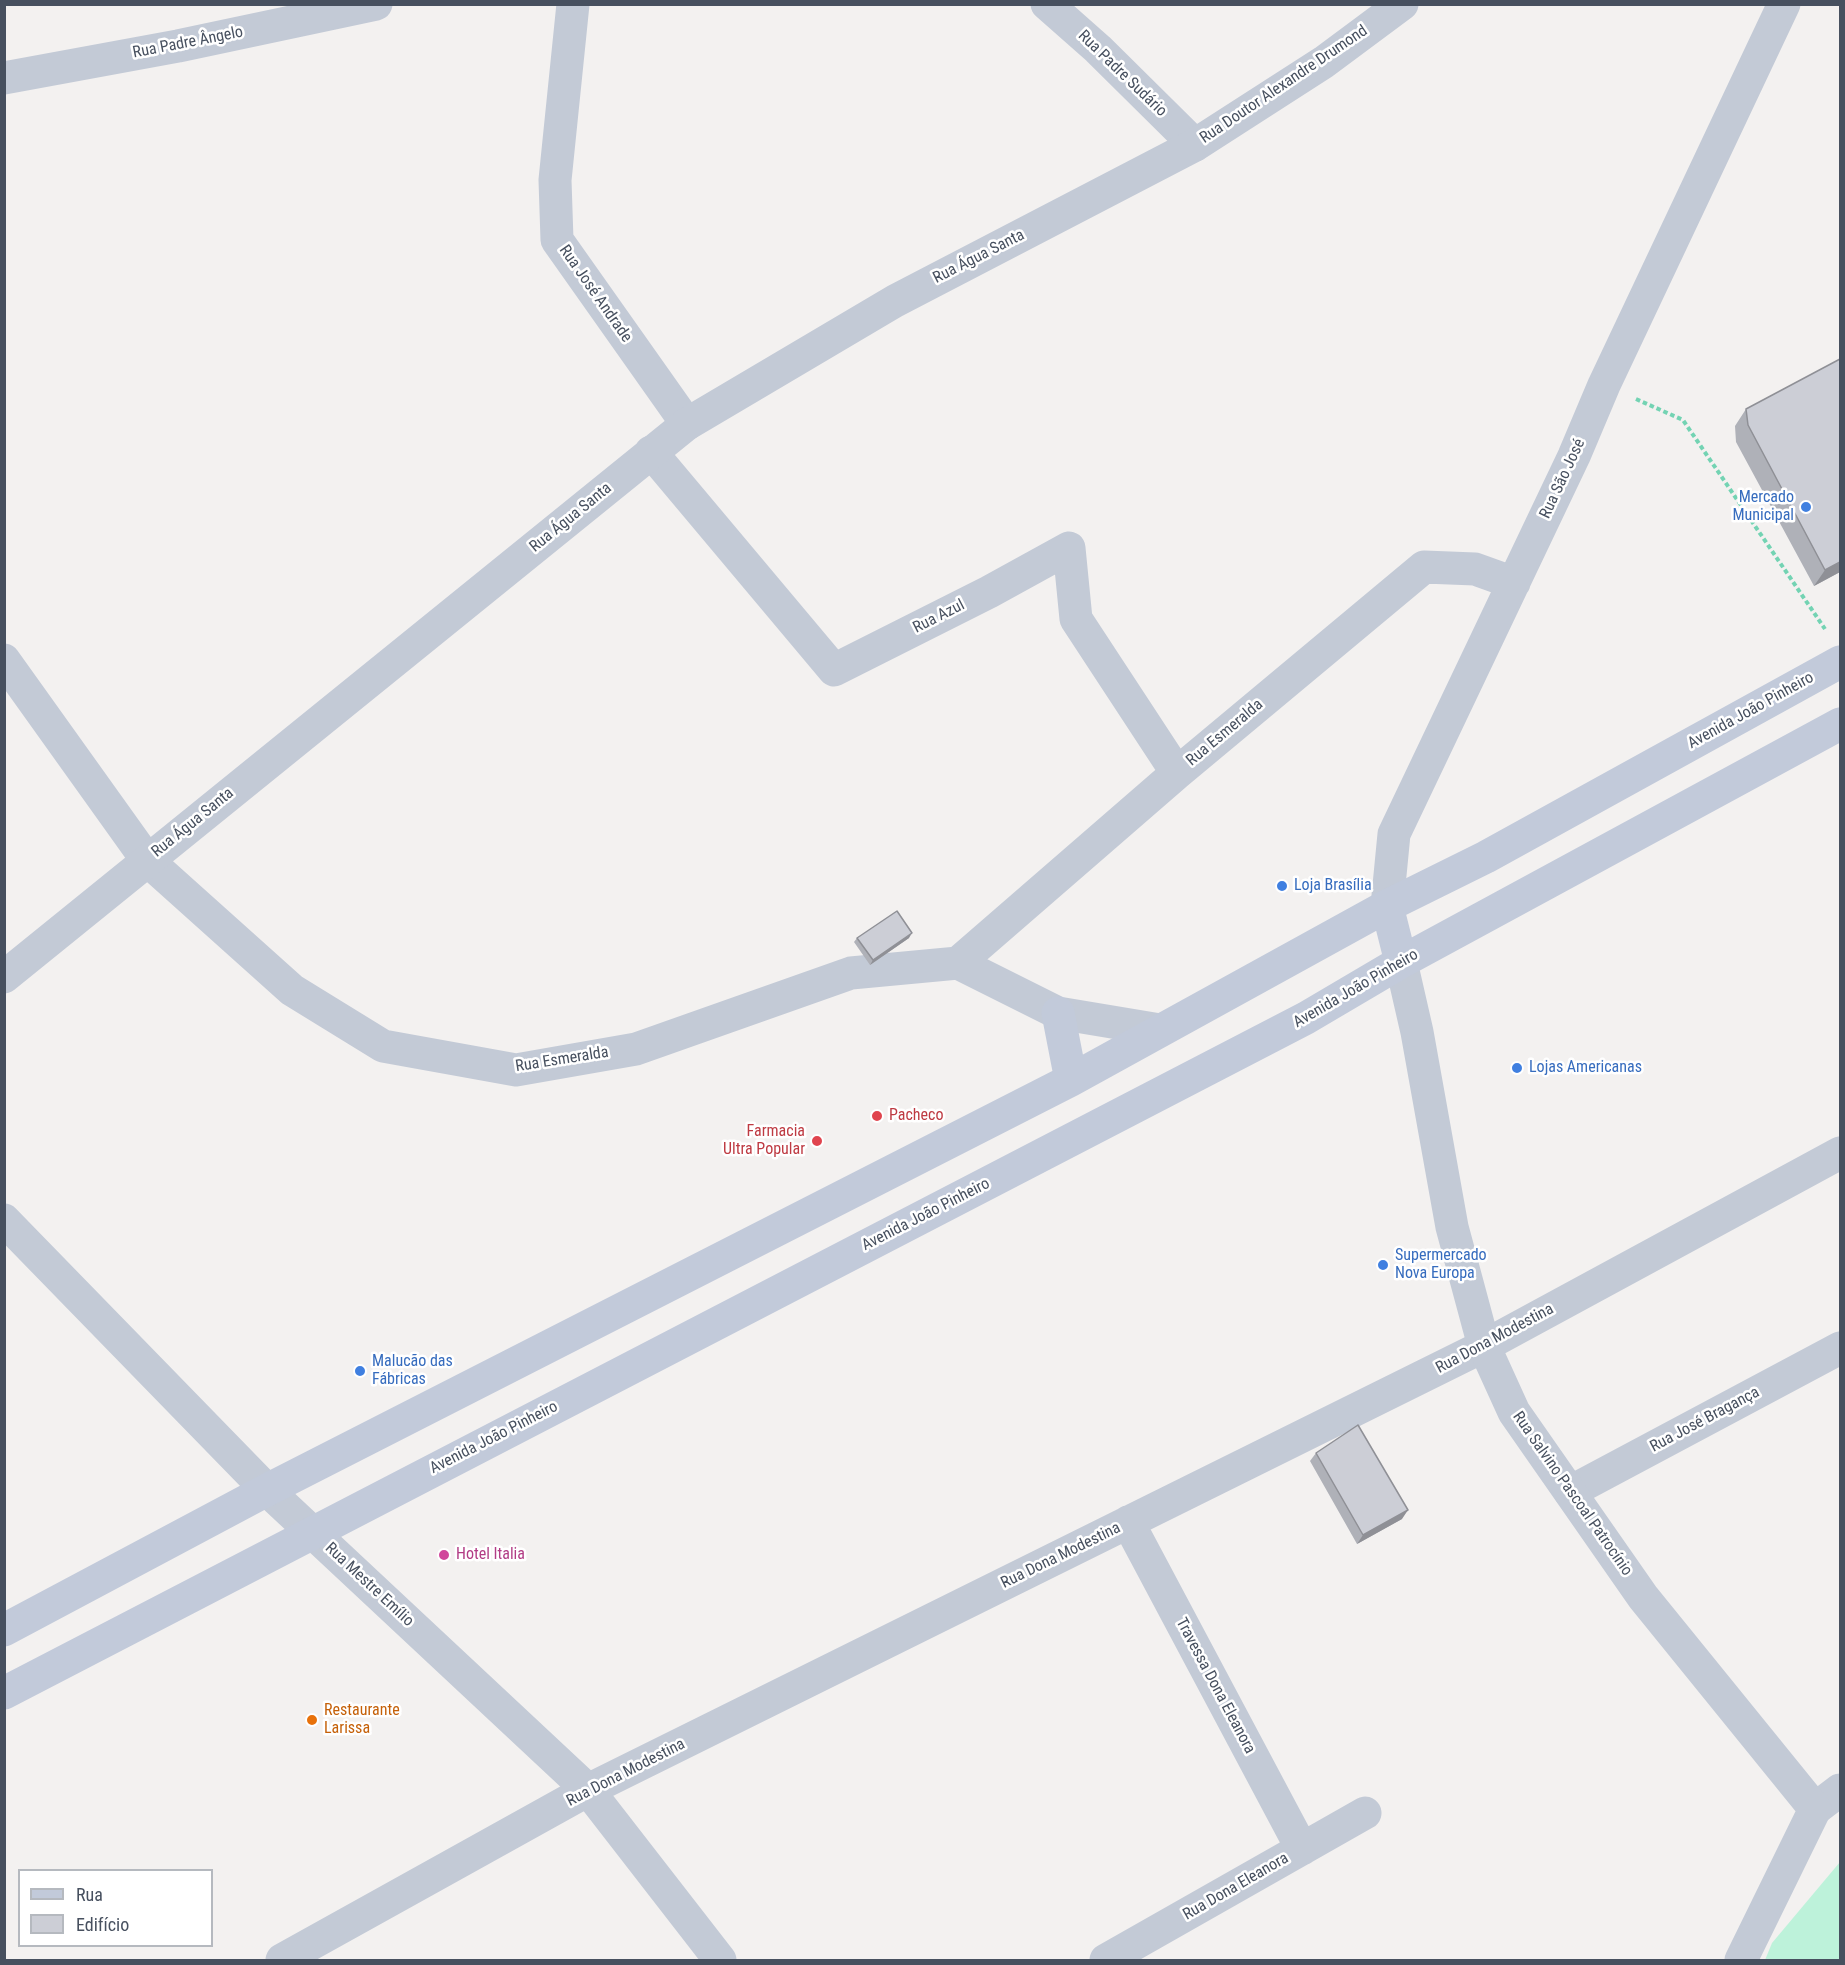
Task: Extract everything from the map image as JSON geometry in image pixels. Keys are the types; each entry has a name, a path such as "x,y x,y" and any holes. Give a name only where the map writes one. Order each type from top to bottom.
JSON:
{"main road":[{"name":"Avenida João Pinheiro","path":"4,1630 267,1490 1071,1080 1387,906 1486,857 1840,662"},
{"name":"Avenida João Pinheiro","path":"4,1693 1306,1018 1401,962 1840,724"},
{"name":"Rua São José","path":"1387,906 1401,962"},
{"path":"1058,1013 1071,1080"}],"street":[{"name":"Rua José Andrade","path":"573,4 555,180 557,240 687,424"},
{"name":"Rua Padre Sudário","path":"1047,4 1098,49 1195,145"},
{"name":"Rua Doutor Alexandre Drumond","path":"1195,145 1324,62 1402,4"},
{"name":"Rua São José","path":"1387,906 1394,834 1574,456 1604,385 1784,4"},
{"name":"Rua Padre Ângelo","path":"4,78 373,5"},
{"name":"Rua Água Santa","path":"4,977 687,424 895,301 1195,145"},
{"name":"Rua Azul","path":"651,453 834,670 989,592 1069,548 1076,619 1177,773"},
{"name":"Rua Esmeralda","path":"4,660 147,860 292,990 383,1046 516,1070 636,1049 851,973 958,963 1177,773 1424,567 1475,569 1514,583"},
{"name":"Rua Salvino Pascoal Patrocínio","path":"1401,962 1417,1032 1452,1227 1484,1346 1514,1412 1643,1597 1828,1799 1741,1960"},
{"path":"958,963 1058,1013 1160,1030"},
{"name":"Rua Dona Modestina","path":"282,1960 588,1790 1484,1346 1840,1153"},
{"name":"Rua Mestre Emílio","path":"4,1220 267,1490 588,1790 720,1960"},
{"name":"Rua José Bragança","path":"1570,1492 1840,1348"},
{"name":"Travessa Dona Eleanora","path":"1128,1522 1302,1849"},
{"name":"Rua Dona Eleanora","path":"1106,1960 1365,1813"}],"path":[{"path":"1604,385 1683,420 1827,633"}],"green space":[{"path":"1840,1862 1840,1960 1765,1960 1772,1943"}],"building":[{"name":"Mercado Municipal","path":"1840,359 1840,562 1825,570 1748,425 1746,409"},
{"path":"897,911 912,933 873,960 857,938"},
{"path":"1358,1425 1408,1510 1363,1535 1316,1453"}],"place":[{"name":"Mercado Municipal","path":"1806,507"},
{"name":"Loja Brasília","path":"1282,886"},
{"name":"Lojas Americanas","path":"1517,1068"},
{"name":"Pacheco","path":"877,1116"},
{"name":"Farmacia Ultra Popular","path":"817,1141"},
{"name":"Supermercado Nova Europa","path":"1383,1265"},
{"name":"Malucão das Fábricas","path":"360,1371"},
{"name":"Hotel Italia","path":"444,1555"},
{"name":"Restaurante Larissa","path":"312,1720"}]}
